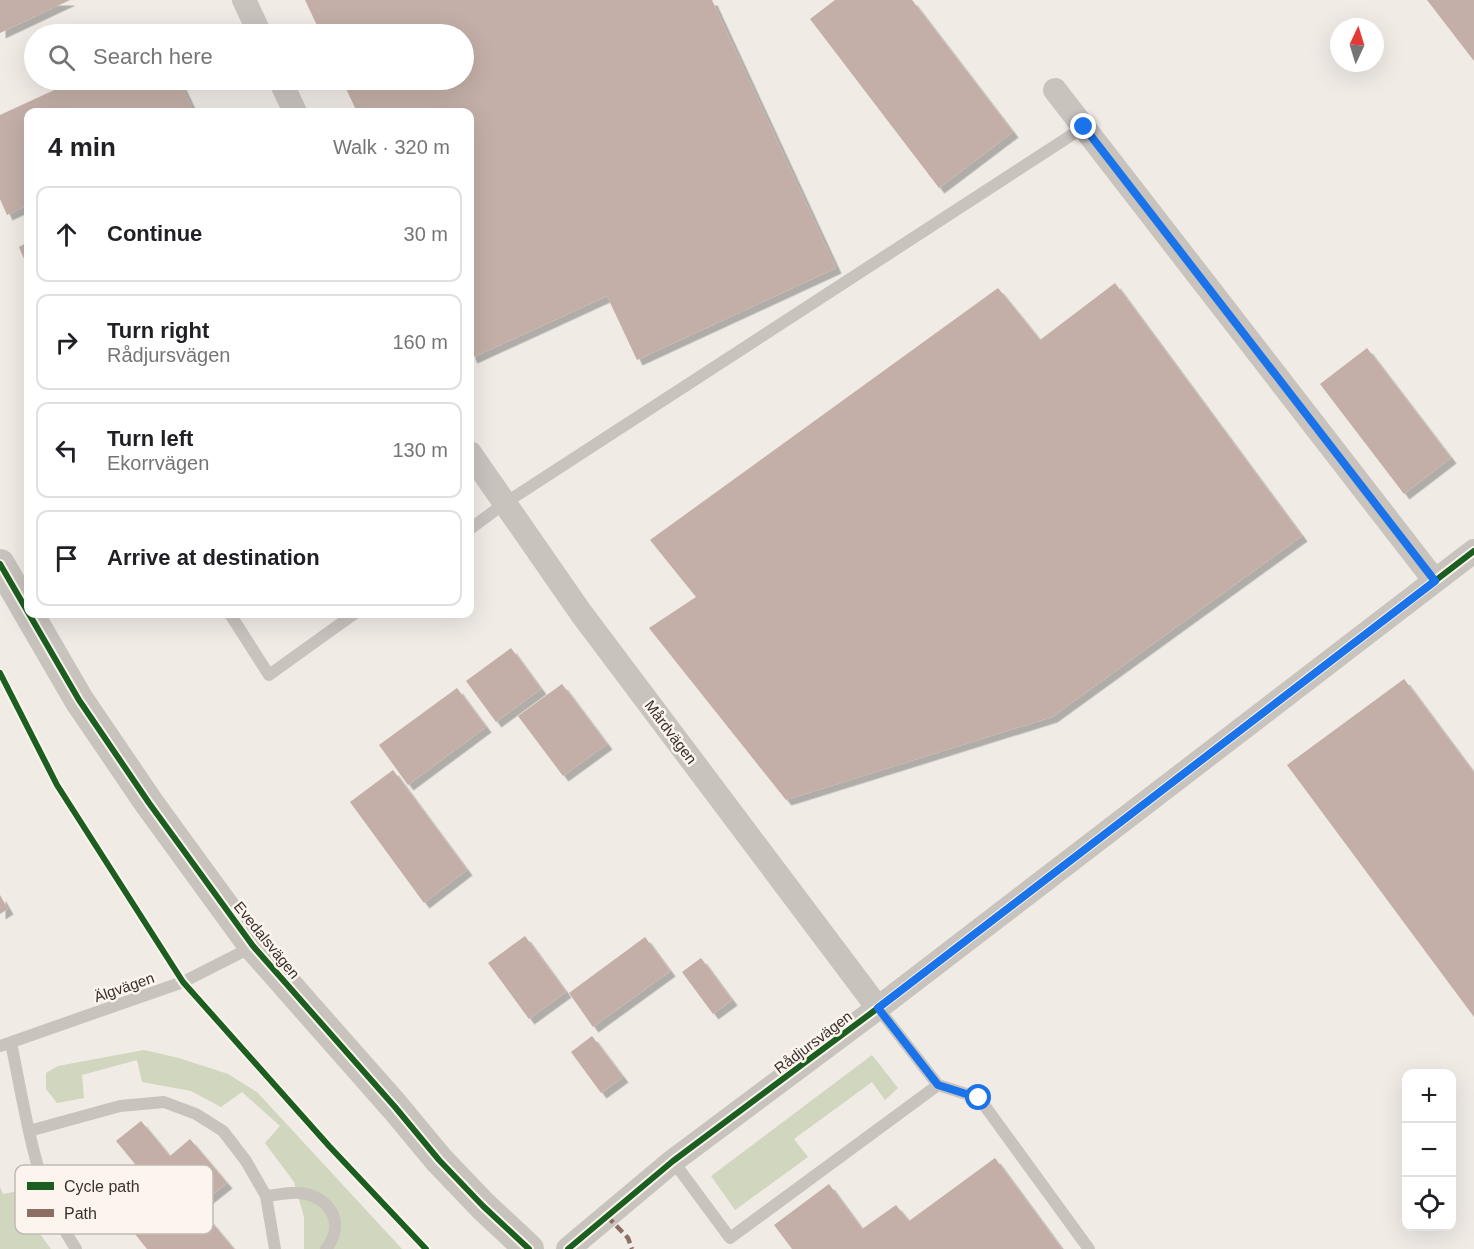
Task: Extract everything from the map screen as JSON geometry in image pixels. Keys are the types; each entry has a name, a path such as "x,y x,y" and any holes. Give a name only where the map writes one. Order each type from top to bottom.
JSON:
{"street":[{"path":"244,0 255,24"},
{"path":"285,90 293,108"},
{"path":"1055,90 1435,581"},
{"name":"Mårdvägen","path":"474,459 581,613 878,1008"},
{"name":"Rådjursvägen","path":"568,1249 673,1161 878,1008 1474,551"},
{"name":"Evedalsvägen","path":"0,564 24,605"},
{"name":"Evedalsvägen","path":"31,618 79,700 149,803 253,946 439,1160 529,1249"}],"lane":[{"path":"474,526 505,503 1084,127"},
{"path":"233,618 269,675 348,618"},
{"name":"Älgvägen","path":"5,1044 183,982 253,946"},
{"path":"878,1008 938,1085 979,1098 1089,1249"},
{"path":"5,1044 38,1165"},
{"path":"673,1161 730,1238 938,1085"},
{"path":"30,1131 120,1106 164,1102 196,1114 223,1131 246,1161 266,1196 275,1249"},
{"path":"266,1196 299,1193 312,1196 331,1210 336,1222 333,1238 326,1249"},
{"path":"67,1234 76,1249"}],"green space":[{"path":"144,1050 179,1058 228,1074 257,1092 402,1249 304,1249 304,1217 294,1182 265,1143 280,1126 242,1092 221,1107 191,1091 142,1082 137,1060 82,1075 84,1098 57,1103 46,1089 46,1073 58,1066"},
{"path":"872,1055 898,1088 885,1100 872,1082 794,1139 808,1157 735,1210 711,1176"},
{"path":"0,1187 3,1194 15,1192 15,1234 40,1234 51,1249 0,1249"}],"building":[{"path":"0,0 70,0 0,33"},
{"path":"305,0 712,0 836,268 637,360 607,296 474,357 474,108 355,108 347,90 474,90 474,24 316,24"},
{"path":"835,0 912,0 1013,132 939,188 810,19"},
{"path":"1427,0 1474,0 1474,61"},
{"path":"54,90 184,90 192,108 24,108 24,207 7,215 0,199 0,115"},
{"path":"24,244 24,259 19,247"},
{"path":"1115,283 1302,536 1052,717 786,800 649,628 696,597 650,540 998,288 1040,340"},
{"path":"1367,348 1451,458 1404,494 1320,384"},
{"path":"511,648 541,689 496,722 466,681"},
{"path":"1404,679 1474,773 1474,1017 1287,765"},
{"path":"562,684 607,744 563,776 518,716"},
{"path":"457,688 486,727 408,785 379,745"},
{"path":"393,770 467,870 424,903 350,802"},
{"path":"0,895 8,909 0,914"},
{"path":"525,936 566,992 529,1019 488,963"},
{"path":"645,937 670,971 593,1027 569,993"},
{"path":"701,958 732,1000 713,1014 682,972"},
{"path":"592,1036 623,1077 601,1093 571,1052"},
{"path":"141,1121 170,1156 190,1139 212,1165 136,1165 116,1141"},
{"path":"995,1158 1062,1249 792,1249 774,1225 829,1184 862,1229 896,1205 909,1221"},
{"path":"213,1166 227,1183 213,1194"},
{"path":"213,1224 234,1249 147,1249 135,1234 213,1234"}],"marked path":[{"path":"607,1216 628,1238 632,1249"}],"cycle path":[{"path":"568,1249 673,1161 878,1008 1474,551"},
{"path":"0,564 24,605"},
{"path":"31,618 79,700 149,803 253,946 439,1160 529,1249"},
{"path":"0,673 57,785 183,982 329,1146 426,1249"}],"route":[{"path":"979,1098 938,1085 878,1008 1435,581 1084,127"}]}
